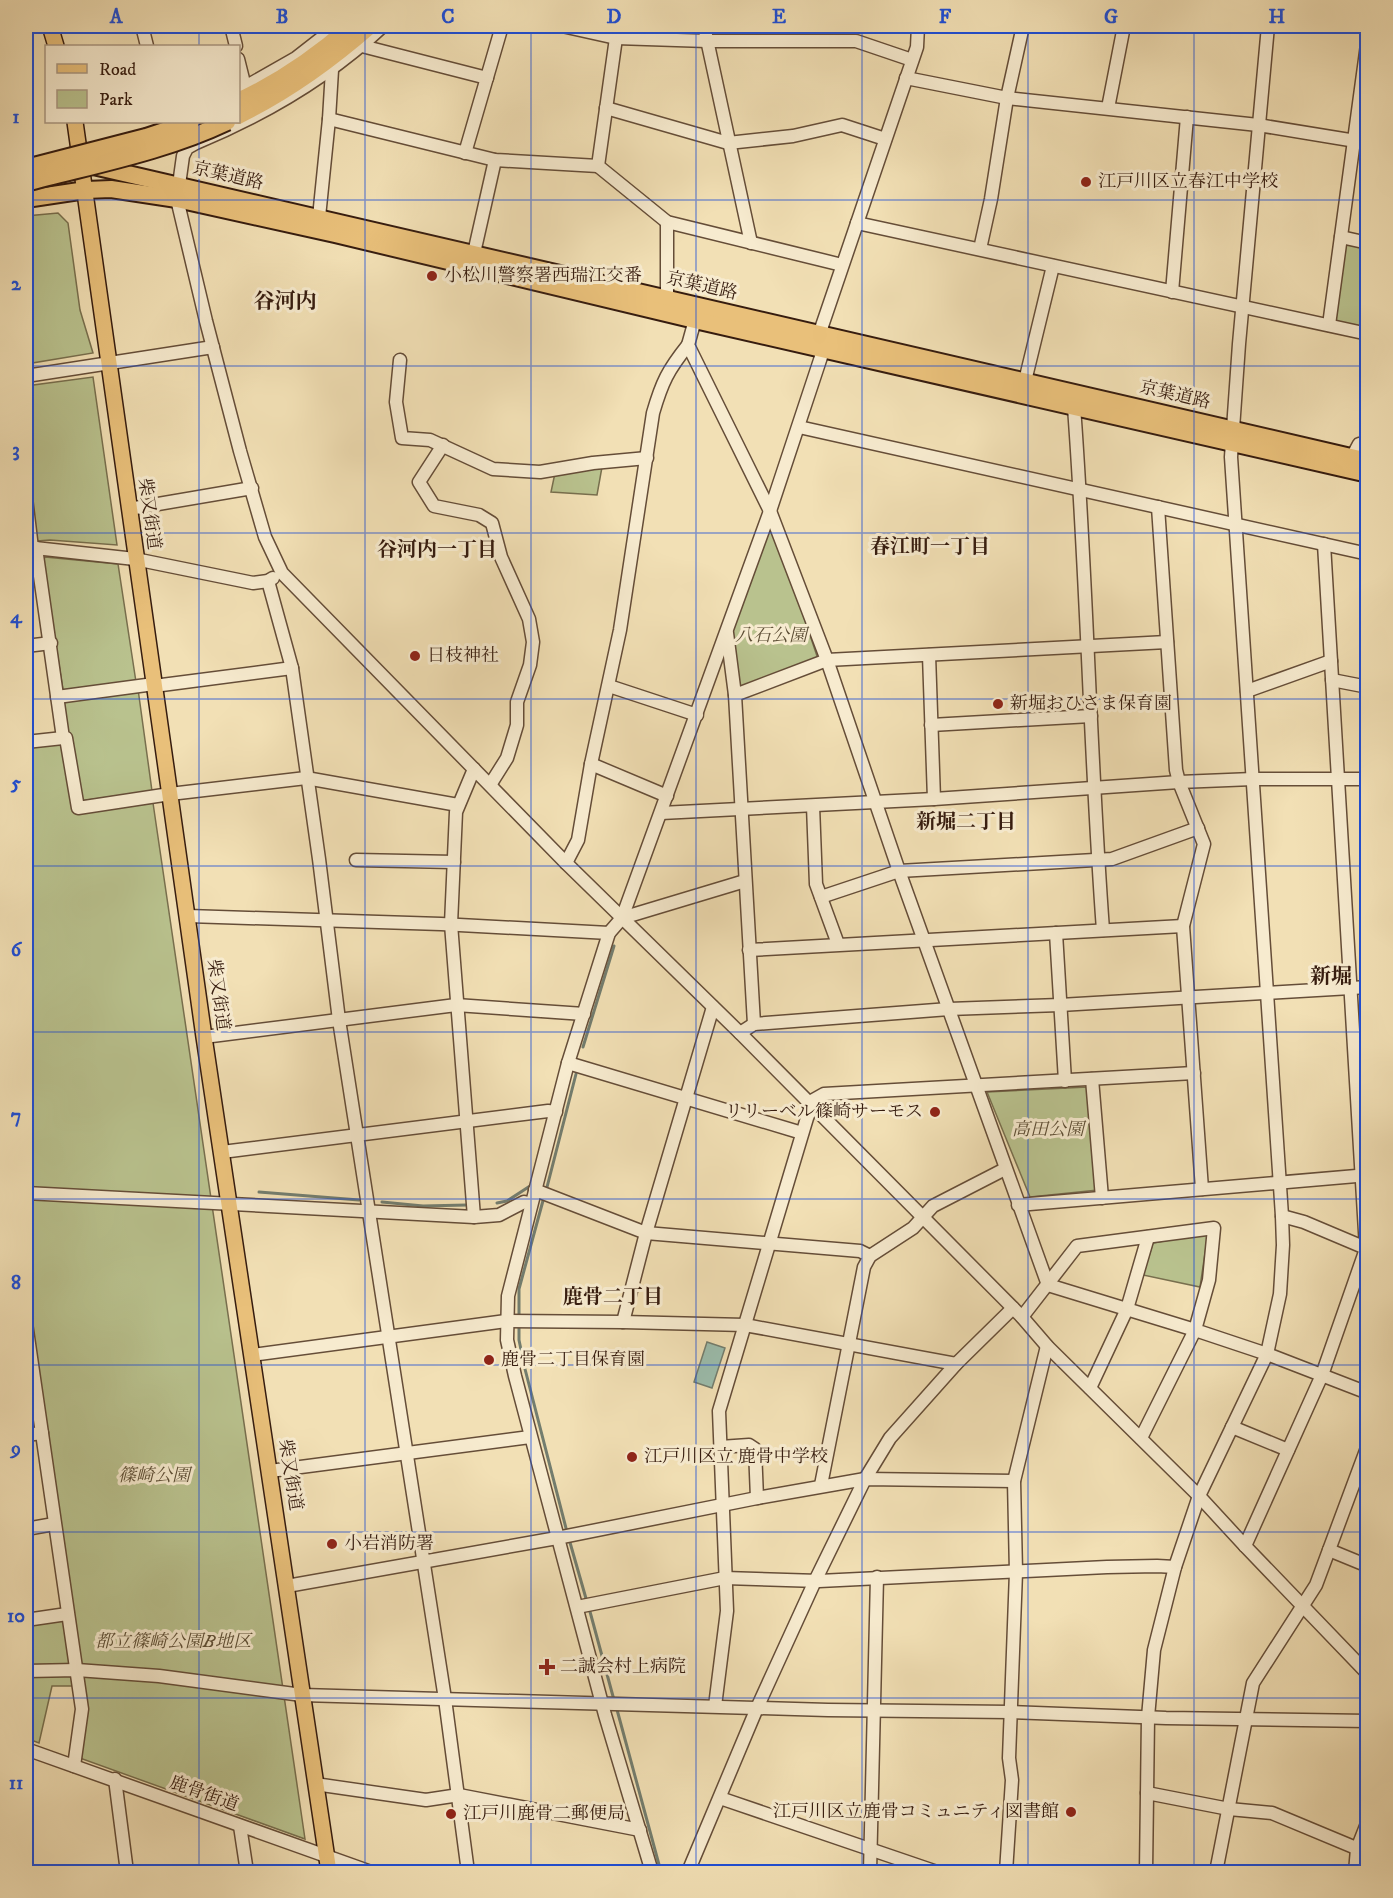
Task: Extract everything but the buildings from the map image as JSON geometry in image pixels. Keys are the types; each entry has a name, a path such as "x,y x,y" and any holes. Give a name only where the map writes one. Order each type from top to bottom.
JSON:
{"highway":[{"path":"241,93 281,78 313,57 351,26"},
{"path":"240,115 288,89 321,67 370,26"},
{"path":"26,168 146,137 188,123"},
{"path":"26,183 150,149 224,123"},
{"name":"京葉道路","path":"26,161 82,164 335,234 695,320 821,341 1025,381 1233,435 1368,474"},
{"name":"京葉道路","path":"26,199 86,190 178,192 319,217 667,298 1074,407 1360,459"}],"main road":[{"path":"50,26 56,45"},
{"name":"柴又街道","path":"75,123 204,1037 329,1872"}],"street":[{"path":"142,26 147,45"},
{"path":"231,26 236,45"},
{"path":"316,26 319,39"},
{"path":"241,93 296,58 337,26"},
{"path":"383,26 332,70 260,115 187,148 183,156 178,192 213,347 265,537 282,573 566,863 740,1033 1018,1313 1047,1346 1199,1496 1368,1674"},
{"path":"465,153 502,26"},
{"path":"562,26 616,38 707,41 856,41 912,60"},
{"path":"704,26 751,243"},
{"path":"651,1872 530,1437 507,1340 508,1296 568,1063 609,933 622,918 799,427 820,357 821,341 842,265 912,60 919,34 918,26"},
{"path":"980,249 991,199 1007,98 1023,26"},
{"path":"1108,108 1124,26"},
{"path":"1146,1872 1148,1717 1154,1650 1175,1568 1199,1496 1267,1354 1280,1294 1282,1216 1232,468 1242,307 1268,26"},
{"path":"1329,325 1368,37"},
{"path":"598,166 616,38"},
{"path":"362,46 487,78"},
{"path":"319,217 332,70"},
{"path":"906,78 1007,98 1258,124 1368,143"},
{"path":"606,108 728,142 793,136 842,125 885,139"},
{"path":"1172,292 1187,117"},
{"path":"329,119 495,160 598,166 667,222 842,265"},
{"path":"82,164 118,138 163,123"},
{"path":"474,253 495,160"},
{"path":"667,222 667,298"},
{"path":"857,224 1368,334"},
{"path":"1341,237 1368,243"},
{"path":"1025,381 1053,266"},
{"path":"566,863 578,840 591,764 620,630 653,413 669,368 688,345 695,320"},
{"path":"688,345 770,511 827,660 975,1086 1048,1285"},
{"path":"26,376 213,347"},
{"path":"400,360 396,402 402,438 430,440 493,469 540,472 594,463 647,458"},
{"path":"1074,407 1098,859 1104,930"},
{"path":"799,427 1368,554"},
{"path":"1360,459 1359,444 1368,442"},
{"path":"443,445 419,482 434,506 479,515 492,523 501,557 529,619 533,642 530,665 517,702 516,725 507,758 490,785"},
{"path":"129,509 252,488"},
{"path":"26,498 31,548 51,643 63,738 66,738 78,808 170,794 306,778 458,805"},
{"path":"1158,507 1176,770 1204,844 1183,926 1202,1190"},
{"path":"1245,1546 1322,1375 1367,1249 1363,1118 1353,1056 1351,988 1323,544"},
{"path":"31,548 135,559 253,583 268,581 282,573"},
{"path":"268,581 292,668 339,1020 446,1699 468,1872"},
{"path":"727,631 735,695 754,1024"},
{"path":"735,695 827,660 1167,642"},
{"path":"26,646 51,643"},
{"path":"929,655 934,799"},
{"path":"1247,691 1331,661"},
{"path":"57,697 292,668"},
{"path":"1332,681 1368,687"},
{"path":"609,686 697,715"},
{"path":"932,725 1090,716"},
{"path":"26,742 63,738"},
{"path":"591,764 667,796"},
{"path":"474,769 456,812 451,924 474,1216"},
{"path":"661,813 934,799 1253,778 1368,779"},
{"path":"813,806 816,884 838,944"},
{"path":"821,897 899,871 1112,859 1198,828"},
{"path":"356,860 454,862"},
{"path":"622,918 745,881"},
{"path":"188,916 451,924 609,933"},
{"path":"749,950 1183,926"},
{"path":"1056,933 1065,1081"},
{"path":"740,1033 754,1024 949,1010 1368,987"},
{"path":"204,1037 456,1005 584,1014"},
{"path":"622,1322 713,1008"},
{"path":"1353,1056 1368,1056"},
{"path":"568,1063 802,1133"},
{"path":"716,1706 727,1611 719,1411 810,1105 824,1094 1194,1073"},
{"path":"1092,1079 1102,1198"},
{"path":"222,1152 548,1111 556,1112"},
{"path":"821,1485 864,1268 870,1256 914,1228 933,1206 1005,1169"},
{"path":"1018,1205 1365,1175"},
{"path":"535,1190 646,1233 860,1251 870,1256"},
{"path":"26,1193 474,1216 499,1215 524,1202 531,1204"},
{"path":"1282,1216 1304,1222 1367,1249"},
{"path":"688,1872 757,1708 814,1581 865,1479 890,1438 956,1364 1048,1285 1077,1246 1214,1228 1209,1280 1195,1330 1141,1438"},
{"path":"1090,1389 1127,1309 1148,1237"},
{"path":"1048,1285 1267,1354 1368,1393"},
{"path":"252,1354 506,1321 622,1322 745,1325 956,1364"},
{"path":"26,1323 82,1709 74,1766"},
{"path":"1006,1872 1012,1780 1009,1758 1016,1572 1014,1481 1047,1346"},
{"path":"1232,1427 1288,1450"},
{"path":"26,1435 42,1433"},
{"path":"270,1471 530,1437"},
{"path":"720,1447 749,1445 755,1449 757,1498"},
{"path":"1216,1872 1253,1683 1316,1586 1329,1550 1364,1471 1368,1445"},
{"path":"287,1586 557,1538 821,1485 865,1479 1014,1481"},
{"path":"26,1529 54,1524"},
{"path":"1329,1550 1368,1566"},
{"path":"577,1607 725,1578 814,1581 1157,1566 1175,1568"},
{"path":"870,1872 877,1577"},
{"path":"26,1620 68,1614"},
{"path":"26,1671 77,1670 159,1676 302,1695 874,1711 1368,1721"},
{"name":"鹿骨街道","path":"26,1749 370,1872"},
{"path":"115,1779 127,1872"},
{"path":"315,1784 426,1800 459,1795 640,1830"},
{"path":"1146,1793 1229,1809 1272,1813 1362,1851"},
{"path":"720,1798 937,1872"},
{"path":"1356,1872 1368,1821"},
{"path":"240,1826 247,1872"}],"green space":[{"path":"58,213 68,223 80,310 93,353 26,364 26,216"},
{"path":"1343,243 1367,247 1367,331 1333,323"},
{"path":"93,377 117,545 37,541 26,457 26,386"},
{"path":"602,467 597,495 551,492 555,473"},
{"name":"八石公園","path":"768,531 775,531 818,659 740,688 732,633"},
{"path":"45,557 118,564 136,682 63,690 43,562"},
{"path":"138,689 152,791 80,801 70,733 66,733 61,701"},
{"name":"篠崎公園","path":"62,742 75,813 153,803 305,1839 77,1757 81,1686 52,1686 39,1743 26,1738 26,1623 74,1615 26,1282 26,746"},
{"name":"高田公園","path":"1088,1087 1098,1190 1030,1197 987,1092"},
{"path":"1208,1233 1200,1287 1143,1275 1153,1243"}],"shaded area":[{"path":"707,1342 725,1348 712,1388 694,1382"}],"waterway":[{"path":"583,1047 614,946"},
{"path":"546,1191 576,1074"},
{"path":"497,1203 507,1201 530,1186"},
{"path":"259,1192 359,1200"},
{"path":"519,1316 519,1289 544,1197"},
{"path":"382,1202 423,1206 467,1205"},
{"path":"519,1323 519,1340 525,1369 567,1532"},
{"path":"569,1539 587,1602"},
{"path":"589,1608 614,1700"},
{"path":"616,1706 661,1872"}],"place":[{"name":"江戸川区立春江中学校","path":"1086,182"},
{"name":"小松川警察署西瑞江交番","path":"432,276"},
{"name":"日枝神社","path":"415,656"},
{"name":"新堀おひさま保育園","path":"998,704"},
{"name":"リリーベル篠崎サーモス","path":"935,1112"},
{"name":"鹿骨二丁目保育園","path":"489,1360"},
{"name":"江戸川区立 鹿骨中学校","path":"632,1457"},
{"name":"小岩消防署","path":"332,1544"},
{"name":"二誠会村上病院","path":"547,1667"},
{"name":"江戸川区立鹿骨コミュニティ図書館","path":"1071,1812"},
{"name":"江戸川鹿骨二郵便局","path":"451,1814"}],"district":[{"name":"谷河内","path":"285,302"},
{"name":"春江町一丁目","path":"930,547"},
{"name":"谷河内一丁目","path":"437,550"},
{"name":"新堀二丁目","path":"966,822"},
{"name":"新堀","path":"1331,977"},
{"name":"鹿骨二丁目","path":"613,1297"}],"park label":[{"name":"都立篠崎公園B地区","path":"173,1642"}]}
